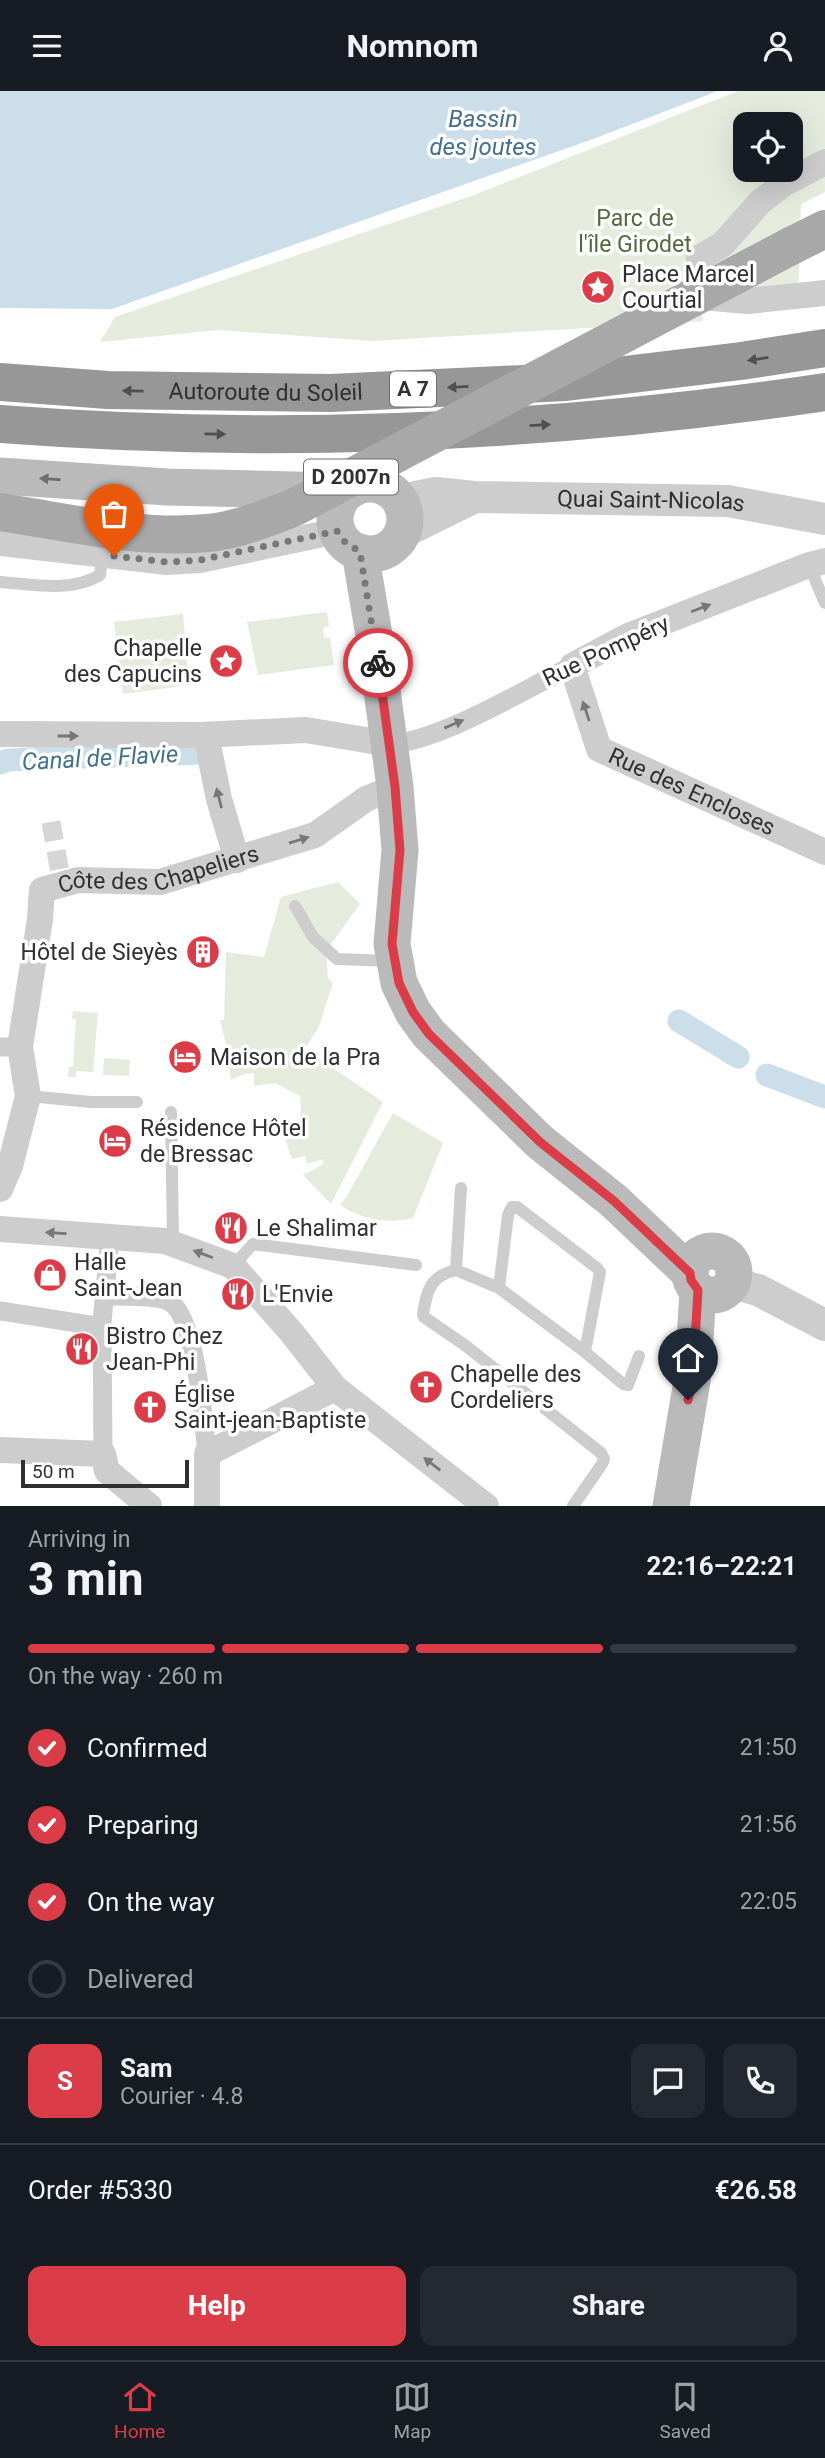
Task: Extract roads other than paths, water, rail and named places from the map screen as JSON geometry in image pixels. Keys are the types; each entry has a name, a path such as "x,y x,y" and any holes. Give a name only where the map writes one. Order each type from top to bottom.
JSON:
{"highway":[{"name":"Autoroute du Soleil","path":"0,382 108,390 331,393 566,382 825,348"},
{"name":"Autoroute du Soleil","path":"0,423 108,432 332,435 565,423 744,405 825,392"}],"main road":[{"name":"D 2007n","path":"0,512 150,534 209,533 255,523 295,507 825,229"},
{"path":"0,476 92,494 367,524 377,653 390,744 400,850 392,944 399,983 429,1034 540,1142 709,1278 669,1496"}],"street":[{"path":"825,162 785,183 760,202 723,244 699,258 701,297 748,301 825,293"},
{"name":"Quai Saint-Nicolas","path":"367,524 474,497 728,501 825,519"},
{"path":"0,543 167,562 232,554 367,524"},
{"name":"Rue Pompéry","path":"390,744 407,743 460,722 628,636 817,563"},
{"name":"Rue des Encloses","path":"572,666 599,748 825,852"},
{"path":"0,734 206,735 306,730 390,744"},
{"path":"206,735 219,799 237,860"},
{"name":"Côte des Chapeliers","path":"0,1189 10,1166 28,1096 10,1047 40,919 42,890 78,880 160,882 237,860 315,835 366,799 395,787"},
{"path":"0,1229 173,1242 233,1266 292,1333 335,1388 486,1506"},
{"path":"110,1237 103,1334 103,1454 107,1471 149,1506"},
{"path":"709,1278 758,1290 825,1325"},
{"path":"105,1296 171,1302 179,1310 191,1343 203,1405 207,1506"},
{"path":"0,1311 103,1334"},
{"path":"207,1454 335,1388"},
{"path":"0,1450 103,1454"}],"lane":[{"path":"0,582 69,586 87,583 100,575 98,554 76,517 92,494"},
{"path":"817,563 825,603"},
{"path":"295,906 313,937 337,959 395,961"},
{"path":"28,1096 137,1103"},
{"path":"171,1112 173,1242"},
{"path":"456,1270 461,1188"},
{"path":"499,1288 508,1215 512,1207 517,1207 600,1272 585,1352"},
{"path":"233,1266 253,1244 416,1265"},
{"path":"573,1506 602,1464 604,1459 601,1453 466,1346 424,1317 424,1305 433,1280 456,1270 499,1288 624,1384 628,1385 639,1356"}],"water":[{"name":"Bassin des joutes","path":"0,91 718,91 593,139 112,309 0,308"}],"waterway":[{"name":"Canal de Flavie","path":"0,763 8,760 200,753"},
{"name":"Canal de Flavie","path":"679,1021 738,1057"},
{"name":"Canal de Flavie","path":"767,1075 825,1097"}],"tunnel":[{"path":"51,822 60,873"}],"place":[{"name":"Place Marcel Courtial","path":"598,287"},
{"name":"Chapelle des Capucins","path":"226,661"},
{"name":"Hôtel de Sieyès","path":"203,952"},
{"name":"Maison de la Pra","path":"185,1057"},
{"name":"Résidence Hôtel de Bressac","path":"115,1141"},
{"name":"Le Shalimar","path":"231,1228"},
{"name":"Halle Saint-Jean","path":"50,1275"},
{"name":"L'Envie","path":"238,1294"},
{"name":"Bistro Chez Jean-Phi","path":"82,1349"},
{"name":"Chapelle des Cordeliers","path":"426,1387"},
{"name":"Église Saint-jean-Baptiste","path":"150,1407"}],"park label":[{"name":"Parc de l'île Girodet","path":"635,231"}]}
